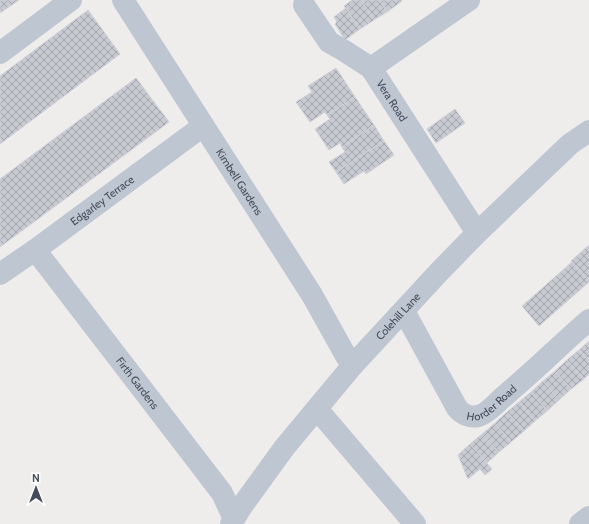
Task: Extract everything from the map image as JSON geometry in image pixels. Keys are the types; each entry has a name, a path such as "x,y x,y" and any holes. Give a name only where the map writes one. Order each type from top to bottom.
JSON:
{"street":[{"path":"0,53 71,0"},
{"name":"Kimbell Gardens","path":"122,0 312,295 346,356 353,365"},
{"name":"Vera Road","path":"469,0 371,68 477,233"},
{"path":"304,5 329,42 371,68"},
{"name":"Edgarley Terrace","path":"0,274 203,126"},
{"name":"Colehill Lane","path":"233,521 249,496 284,448 353,365 477,233 570,144 589,131"},
{"name":"Firth Gardens","path":"34,250 222,493 233,521"},
{"name":"Horder Road","path":"404,311 457,408 461,413 471,417 480,416 491,408 537,369 589,320"},
{"path":"317,408 415,524"},
{"path":"580,524 589,516"}],"building":[{"path":"0,0 19,0 0,13"},
{"path":"352,0 361,0 374,20 360,29 344,6"},
{"path":"361,0 379,0 387,12 374,20"},
{"path":"379,0 401,0 402,1 387,12"},
{"path":"346,8 360,29 345,40 335,24 337,22 334,17"},
{"path":"88,10 120,54 0,144 0,76"},
{"path":"336,68 355,97 327,115 325,112 310,122 296,102 312,92 308,86"},
{"path":"136,78 169,122 0,247 0,179"},
{"path":"355,97 374,125 342,147 340,143 329,150 315,129 330,119 327,115"},
{"path":"455,109 465,123 436,143 427,129"},
{"path":"374,125 384,141 336,172 329,162 345,152 342,147"},
{"path":"384,141 394,155 366,174 364,171 344,184 336,172"},
{"path":"589,245 589,279 588,280 571,261"},
{"path":"572,262 589,282 539,326 522,306"},
{"path":"589,341 589,361 579,350"},
{"path":"579,350 589,361 589,374 584,379 567,360"},
{"path":"567,360 584,379 571,389 555,371"},
{"path":"555,371 571,389 559,400 543,381"},
{"path":"543,381 559,400 547,411 531,392"},
{"path":"531,392 547,411 535,421 519,402"},
{"path":"519,402 535,421 524,431 507,412"},
{"path":"507,412 524,431 511,442 495,423"},
{"path":"495,423 511,442 499,452 482,434"},
{"path":"482,434 499,452 487,463 470,444"},
{"path":"470,444 492,469 485,475 480,469 468,479 458,455"}]}
